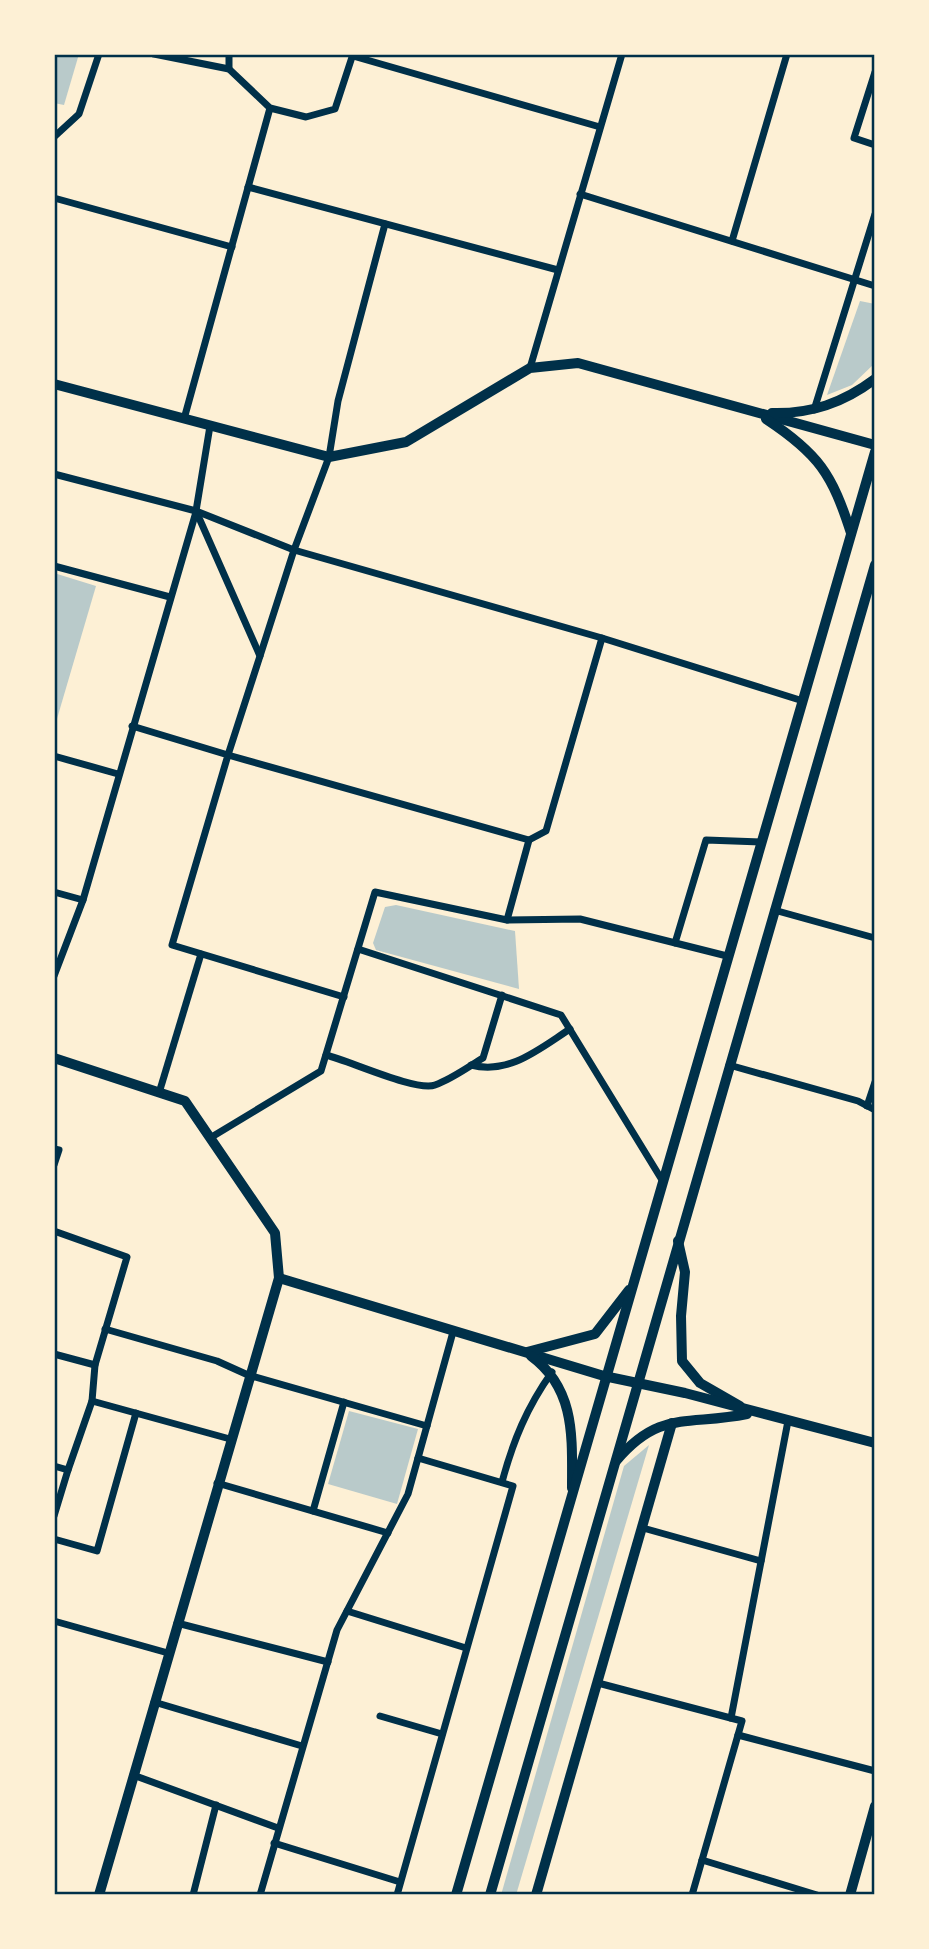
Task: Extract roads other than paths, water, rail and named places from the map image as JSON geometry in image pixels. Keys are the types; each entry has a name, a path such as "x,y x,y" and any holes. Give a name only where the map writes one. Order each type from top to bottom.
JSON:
{"main road":[{"path":"456,1895 604,1376 875,452"},
{"path":"490,1895 875,565"}],"street":[{"path":"54,137 79,114 99,54"},
{"path":"154,54 229,69 270,108 306,117 335,109 353,55 600,127"},
{"path":"229,54 229,69"},
{"path":"530,368 622,54"},
{"path":"732,242 787,54"},
{"path":"875,72 854,138 875,145"},
{"path":"184,419 270,108"},
{"path":"248,187 558,270"},
{"path":"580,194 875,286"},
{"path":"54,198 232,247"},
{"path":"814,410 875,214"},
{"path":"344,997 172,945 228,755 294,550 329,457 338,401 385,224"},
{"path":"54,384 329,457 406,442 530,368 578,363 875,445"},
{"path":"757,413 799,414 829,406 875,379"},
{"path":"757,413 815,455 838,492 852,533"},
{"path":"54,976 83,900 196,511 210,426"},
{"path":"54,474 196,511 294,550 602,638 803,701"},
{"path":"196,511 260,656"},
{"path":"54,566 170,597"},
{"path":"132,726 529,839 547,831 602,638"},
{"path":"54,756 118,774"},
{"path":"507,920 529,839"},
{"path":"675,943 706,840 761,842"},
{"path":"54,892 83,900"},
{"path":"210,1138 321,1071 375,892 507,920 580,919 727,956"},
{"path":"774,910 875,937"},
{"path":"358,949 561,1015 662,1180"},
{"path":"159,1093 201,954"},
{"path":"326,1055 424,1087 434,1086 483,1058 502,995"},
{"path":"471,1065 496,1069 526,1057 570,1029"},
{"path":"54,1058 184,1101 275,1233 279,1278 248,1375 99,1895"},
{"path":"729,1065 858,1101 871,1108 875,1082"},
{"path":"54,1149 59,1150 54,1165"},
{"path":"54,1231 127,1257 95,1365 92,1401 54,1516"},
{"path":"678,1240 684,1272 682,1361 700,1382 753,1413"},
{"path":"279,1278 604,1376 685,1393 875,1443"},
{"path":"525,1352 595,1334 629,1290"},
{"path":"105,1329 217,1362 248,1375 427,1426"},
{"path":"260,1895 337,1630 408,1494 453,1332"},
{"path":"525,1352 552,1372 573,1426 572,1490"},
{"path":"54,1354 95,1365"},
{"path":"502,1482 514,1439 533,1399 552,1372"},
{"path":"92,1401 230,1439"},
{"path":"313,1511 344,1402"},
{"path":"54,1539 97,1551 136,1413"},
{"path":"614,1464 652,1428 672,1423 716,1421 753,1413"},
{"path":"731,1718 788,1421"},
{"path":"536,1895 672,1423"},
{"path":"397,1895 513,1486 418,1458"},
{"path":"54,1466 68,1470"},
{"path":"217,1483 388,1533"},
{"path":"643,1528 761,1562"},
{"path":"347,1611 466,1648"},
{"path":"54,1621 168,1653"},
{"path":"177,1623 328,1662"},
{"path":"598,1683 742,1721 692,1895"},
{"path":"154,1702 302,1746"},
{"path":"380,1716 442,1734"},
{"path":"738,1735 875,1771"},
{"path":"133,1775 278,1828"},
{"path":"193,1895 216,1805"},
{"path":"850,1895 875,1807"},
{"path":"274,1843 400,1882"},
{"path":"702,1860 817,1895"}]}
